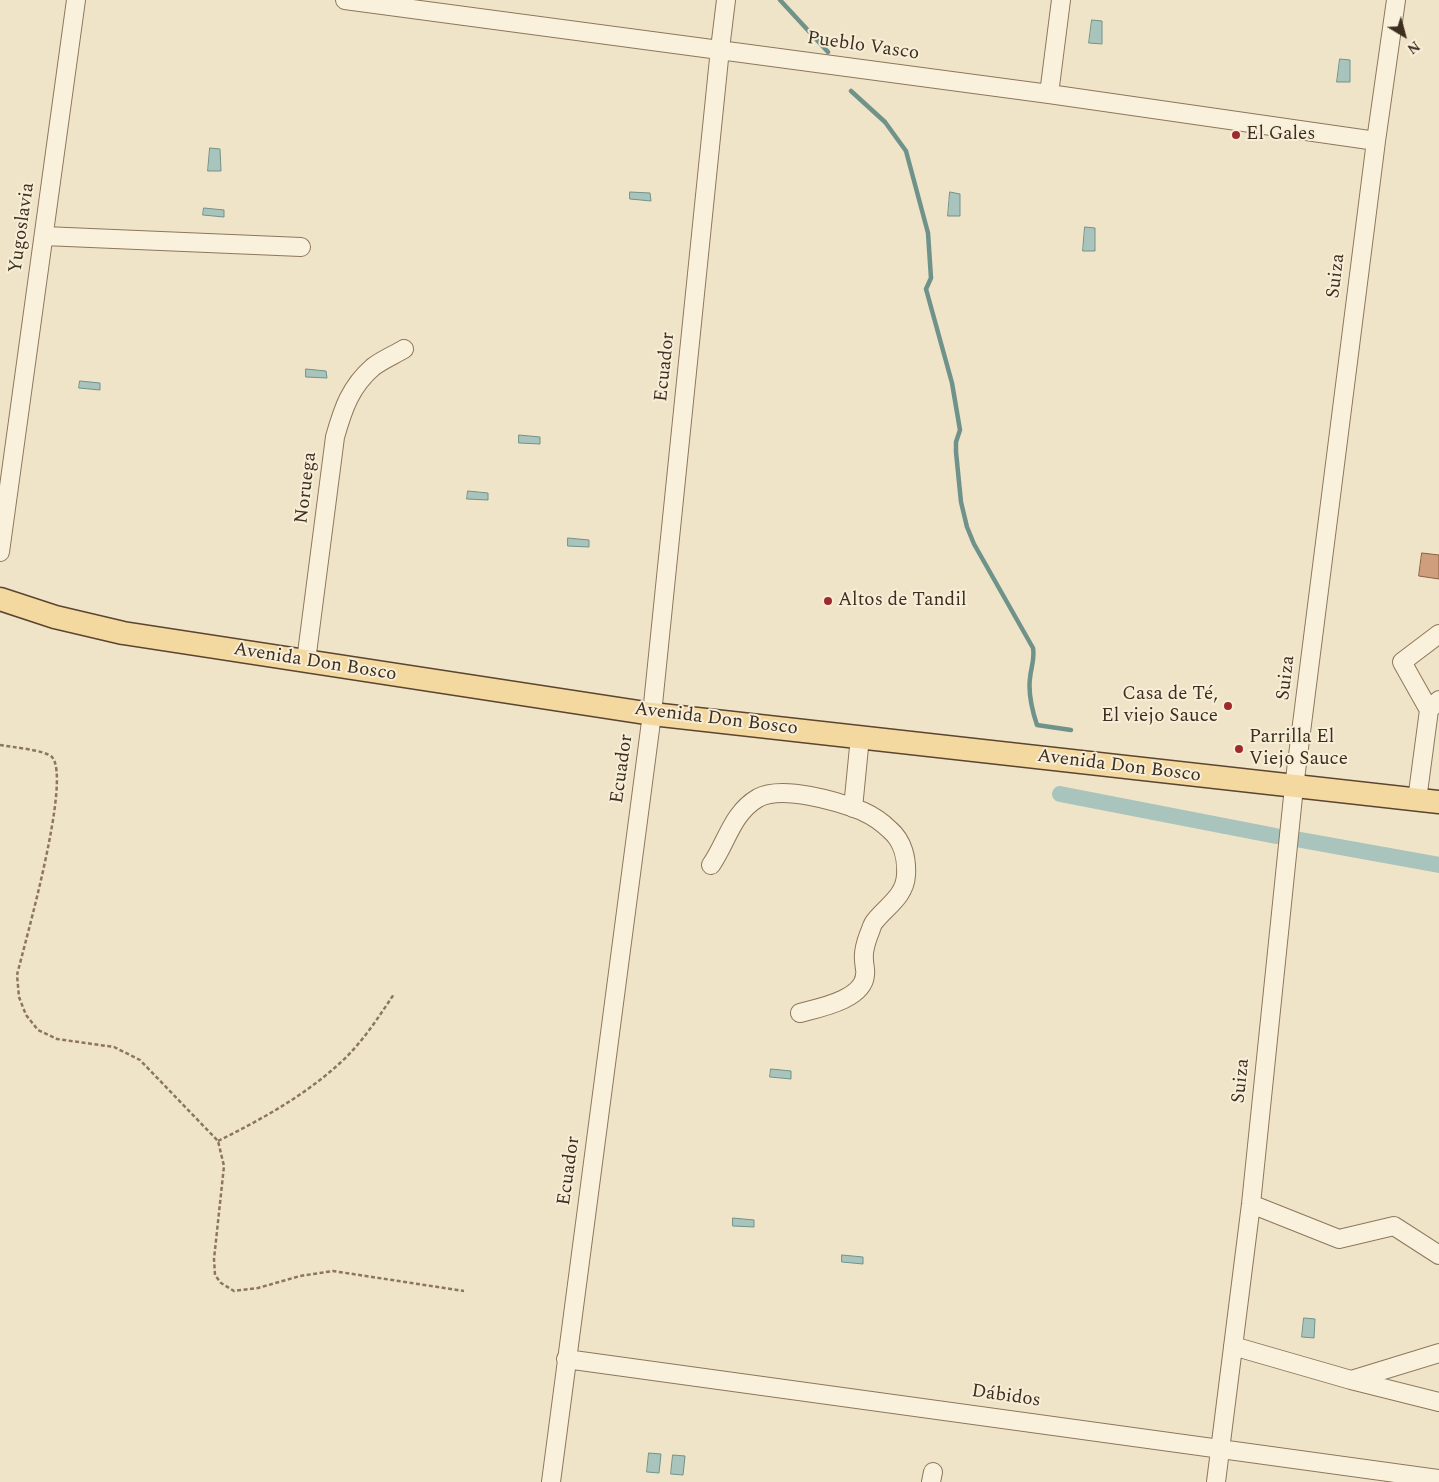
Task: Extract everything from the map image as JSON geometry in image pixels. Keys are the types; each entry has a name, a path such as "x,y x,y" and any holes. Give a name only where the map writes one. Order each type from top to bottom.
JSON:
{"main road":[{"name":"Avenida Don Bosco","path":"0,599 55,617 123,633 652,714 1439,802"}],"street":[{"name":"Yugoslavia","path":"0,552 76,0"},
{"name":"Pueblo Vasco","path":"344,0 720,49 1376,141"},
{"name":"Ecuador","path":"551,1482 652,714 726,0"},
{"path":"1049,94 1061,0"},
{"name":"Suiza","path":"1216,1482 1251,1204 1294,787 1376,141 1396,0"},
{"path":"44,236 301,247"},
{"name":"Noruega","path":"306,661 335,437 343,409 352,389 374,366 404,349"},
{"path":"1417,800 1434,705 1402,662 1439,634"},
{"path":"853,808 860,737"},
{"path":"711,865 744,807 760,797 775,793 797,795 864,812 891,830 902,846 906,860 906,877 900,895 874,922 867,939 863,959 865,977 859,989 846,999 800,1013"},
{"path":"1251,1204 1338,1239 1394,1226 1439,1255"},
{"path":"1233,1346 1351,1380 1439,1402"},
{"path":"1351,1380 1439,1353"},
{"name":"Dábidos","path":"566,1359 1439,1478"}],"path":[{"path":"0,746 44,753 52,757 57,768 57,789 51,833 17,975 19,998 26,1015 38,1030 57,1038 114,1047 140,1060 218,1140 224,1166 214,1258 215,1275 221,1283 234,1291 258,1288 300,1276 333,1271 464,1291"},
{"path":"218,1140 255,1123 294,1099 340,1063 373,1026 394,994"}],"water":[{"path":"1092,20 1102,21 1102,44 1089,43"},
{"path":"1340,59 1350,60 1350,82 1337,82"},
{"path":"210,148 220,149 221,171 208,171"},
{"path":"630,192 650,193 651,201 630,199"},
{"path":"950,192 960,194 960,216 948,216"},
{"path":"204,208 224,210 224,217 203,215"},
{"path":"1085,227 1095,228 1095,251 1083,251"},
{"path":"306,369 326,371 327,378 306,377"},
{"path":"80,381 100,383 100,390 79,388"},
{"path":"519,435 540,437 540,444 519,443"},
{"path":"468,491 488,493 488,500 467,499"},
{"path":"568,538 589,540 589,547 568,546"},
{"path":"771,1069 791,1071 791,1079 770,1077"},
{"path":"733,1218 754,1220 754,1227 733,1226"},
{"path":"842,1255 863,1257 863,1264 842,1262"},
{"path":"1304,1318 1315,1319 1314,1338 1302,1337"},
{"path":"649,1453 661,1454 659,1473 647,1472"},
{"path":"673,1455 685,1456 683,1475 671,1474"}],"building":[{"path":"1422,553 1439,555 1439,579 1419,576"}],"waterway":[{"path":"780,0 828,52"},
{"path":"851,91 885,122 906,151 928,233 931,278 926,289 952,383 960,430 956,442 956,452 961,502 967,527 974,544 1033,648 1034,656 1030,690 1032,708 1037,725 1071,730"},
{"path":"1060,794 1276,836"},
{"path":"1301,840 1439,865"}],"place":[{"name":"El Gales","path":"1236,135"},
{"name":"Altos de Tandil","path":"828,601"},
{"name":"Casa de Té, El viejo Sauce","path":"1228,706"},
{"name":"Parrilla El Viejo Sauce","path":"1239,749"}]}
